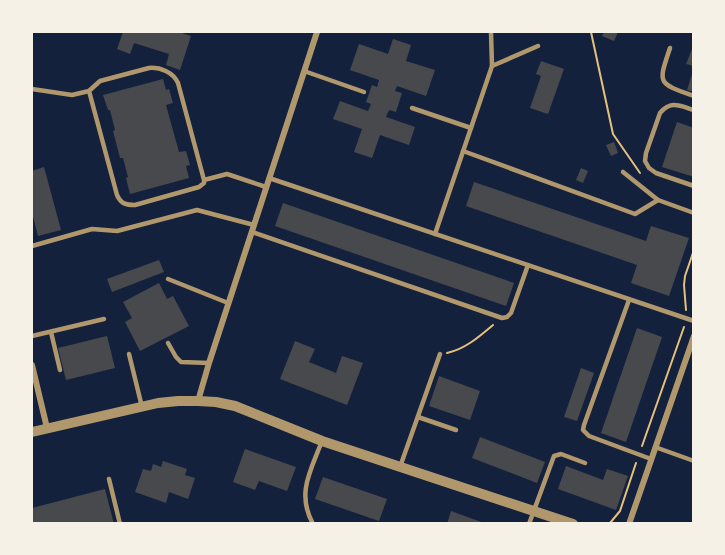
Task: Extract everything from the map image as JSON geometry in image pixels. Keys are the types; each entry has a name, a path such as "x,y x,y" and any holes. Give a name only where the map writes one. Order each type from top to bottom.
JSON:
{"street":[{"path":"198,400 317,32"},
{"path":"629,524 693,336"},
{"path":"32,365 47,428"},
{"path":"32,432 142,406 198,400 216,402 235,406 322,441 573,524"}],"lane":[{"path":"435,234 492,66 492,32"},
{"path":"492,66 538,46"},
{"path":"670,48 662,73 664,84 693,96"},
{"path":"32,89 72,95 89,90 100,81 149,68 155,67 172,75 178,83 204,183 199,187 135,205 123,203 117,195 89,90"},
{"path":"304,71 364,92"},
{"path":"693,110 670,104 664,107 645,161 656,173 693,186"},
{"path":"411,108 471,128"},
{"path":"463,151 635,214 658,200"},
{"path":"623,172 658,200 693,213"},
{"path":"204,180 227,174 266,187"},
{"path":"269,178 693,321"},
{"path":"32,246 92,229 117,231 197,210 502,318 511,313 528,265"},
{"path":"168,279 228,303"},
{"path":"629,300 584,430 589,436 651,459"},
{"path":"32,336 104,319"},
{"path":"51,332 60,370"},
{"path":"168,343 181,362 209,363"},
{"path":"129,354 142,406"},
{"path":"400,467 440,354"},
{"path":"418,417 456,430"},
{"path":"313,524 305,501 305,486 322,441"},
{"path":"656,447 693,461"},
{"path":"529,524 554,456 561,454 585,463"},
{"path":"110,479 120,524"}],"path":[{"path":"591,32 613,134 645,181"},
{"path":"610,523 620,512 687,319 684,285 693,250"},
{"path":"440,354 459,350 502,318"}],"building":[{"path":"123,32 179,32 191,36 180,70 166,65 169,54 134,43 130,54 117,49"},
{"path":"604,32 618,32 614,41 602,36"},
{"path":"393,39 411,45 406,61 435,70 426,96 397,86 395,91 402,93 396,112 389,110 386,117 415,127 409,145 380,135 372,158 354,152 362,129 333,119 340,101 368,111 371,104 366,102 372,85 377,87 379,80 350,70 359,44 388,54"},
{"path":"694,44 694,66 686,64"},
{"path":"541,61 564,69 548,114 530,108 541,76 536,74"},
{"path":"694,71 694,92 687,90"},
{"path":"163,79 173,103 166,105 179,152 186,151 190,165 186,166 189,178 130,194 126,178 128,177 123,158 120,158 110,110 108,110 103,95"},
{"path":"677,122 694,128 694,177 662,167"},
{"path":"614,142 618,153 611,156 606,145"},
{"path":"44,167 61,230 38,236 32,212 32,171"},
{"path":"581,168 588,171 583,183 576,180"},
{"path":"474,182 646,241 651,226 689,238 669,296 631,283 637,265 466,206"},
{"path":"283,203 514,283 506,306 275,226"},
{"path":"159,260 164,272 112,292 107,279"},
{"path":"159,283 167,299 173,296 189,326 140,351 125,322 132,318 123,302"},
{"path":"637,328 662,337 626,442 601,433"},
{"path":"107,336 115,368 66,380 58,348"},
{"path":"295,341 315,349 309,362 336,373 342,356 363,363 347,405 280,379"},
{"path":"581,368 594,373 577,421 564,417"},
{"path":"439,376 480,391 470,420 429,406"},
{"path":"480,437 545,462 537,483 472,458"},
{"path":"245,449 296,467 287,491 259,481 255,490 233,482"},
{"path":"163,461 187,469 185,475 195,478 188,499 169,492 166,503 135,492 143,469 151,471 153,464 161,467"},
{"path":"566,466 603,480 607,469 628,476 616,510 558,489"},
{"path":"323,477 387,499 379,521 315,499"},
{"path":"105,489 114,524 32,524 32,508"},
{"path":"451,511 484,523 484,524 447,524"}]}
